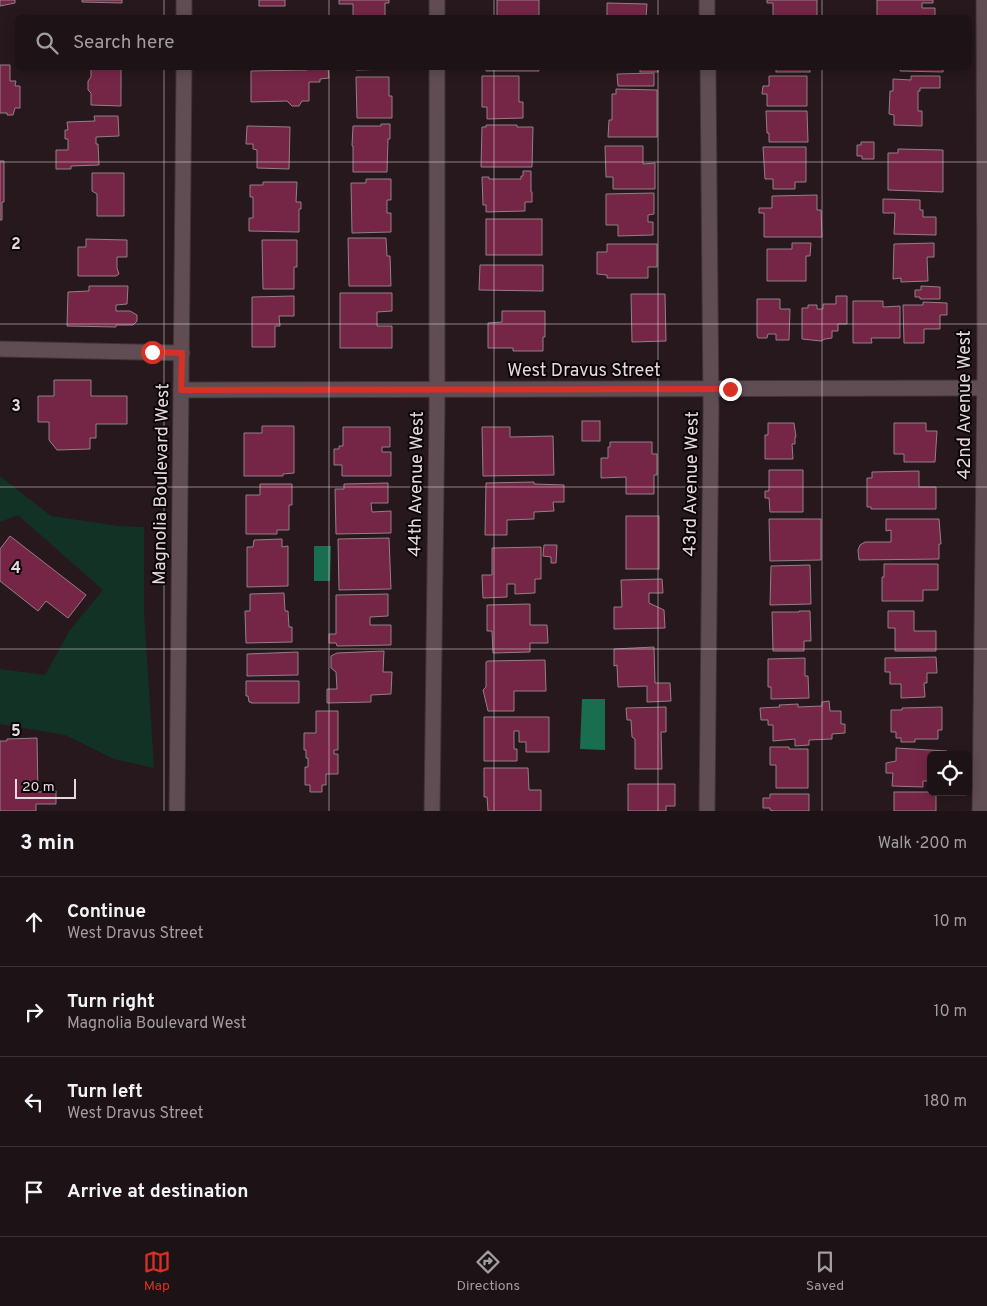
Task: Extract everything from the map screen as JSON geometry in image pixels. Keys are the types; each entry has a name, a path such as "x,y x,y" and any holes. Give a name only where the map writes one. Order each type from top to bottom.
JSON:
{"street":[{"path":"184,0 184,15"},
{"path":"437,0 437,15"},
{"path":"707,0 707,15"},
{"name":"42nd Avenue West","path":"980,811 986,388 984,0"},
{"name":"Magnolia Boulevard West","path":"177,811 184,70"},
{"name":"44th Avenue West","path":"432,811 437,390 437,70"},
{"name":"43rd Avenue West","path":"707,811 711,389 708,70"},
{"path":"0,349 182,353"},
{"name":"West Dravus Street","path":"181,390 986,388"}],"shaded area":[{"path":"0,476 51,516 119,526 144,527 144,612 154,768 114,759 65,735 0,724 0,669 45,675 70,630 103,590 18,515 0,522"},
{"path":"314,546 331,546 330,581 314,581"},
{"path":"582,699 605,699 605,750 580,749"}],"building":[{"path":"0,0 15,0 15,3 0,6"},
{"path":"82,0 122,0 122,3 82,2"},
{"path":"259,0 285,0 285,6 259,6"},
{"path":"339,0 389,0 389,3 385,3 385,15 353,15 353,4 339,4"},
{"path":"497,0 539,0 539,15 497,15"},
{"path":"767,0 817,0 817,15 773,15 773,3 767,3"},
{"path":"877,0 933,0 933,3 922,3 922,8 935,8 935,15 877,15"},
{"path":"607,3 647,4 646,15 607,15"},
{"path":"0,65 10,65 10,81 16,81 15,86 20,86 20,108 15,108 13,115 0,113"},
{"path":"91,70 121,70 121,106 91,105 88,81 91,77"},
{"path":"328,70 329,78 320,79 320,82 309,82 309,101 302,101 299,106 292,106 287,101 251,102 251,71"},
{"path":"539,70 539,71 486,71"},
{"path":"640,70 658,70 658,72 640,72"},
{"path":"776,70 810,70 810,72 776,72"},
{"path":"943,70 943,72 900,71"},
{"path":"654,73 654,86 618,86 617,74"},
{"path":"482,76 519,76 519,102 523,102 523,118 487,119 487,107 482,107"},
{"path":"769,76 807,76 807,106 767,106 767,94 762,94 763,86 769,86"},
{"path":"911,76 940,76 940,88 920,88 920,91 918,91 918,111 922,111 922,126 894,125 894,115 889,114 890,91 893,91 893,79 911,80"},
{"path":"356,77 389,77 389,96 392,96 392,118 357,118"},
{"path":"616,89 657,90 657,137 608,137 609,120 612,120 612,94 616,94"},
{"path":"766,111 807,111 808,142 769,142"},
{"path":"94,116 118,116 119,136 96,137 99,165 71,166 71,169 56,169 56,150 68,150 68,139 65,139 65,130 68,130 67,122 95,121"},
{"path":"381,124 390,124 387,172 353,172 353,126 381,126"},
{"path":"486,125 533,127 532,167 481,167 482,127 486,127"},
{"path":"247,126 290,127 289,169 257,168 257,150 253,149 253,144 246,144"},
{"path":"861,142 874,142 874,159 862,159 862,156 857,156 857,145 861,145"},
{"path":"605,146 643,146 643,164 655,163 655,189 613,189 613,177 606,177"},
{"path":"763,147 806,147 806,182 795,182 795,189 773,189 773,179 765,179"},
{"path":"898,149 943,150 943,192 888,190 888,153 898,153"},
{"path":"0,161 4,161 2,220 0,220"},
{"path":"523,171 531,171 532,202 525,202 525,211 486,212 486,205 483,205 482,177 489,177 489,179 521,179"},
{"path":"92,173 124,173 124,216 97,216 97,194 92,191"},
{"path":"366,179 391,179 391,200 387,200 387,213 391,213 391,232 352,233 351,183 366,183"},
{"path":"263,182 297,182 296,202 301,202 301,209 299,209 299,232 249,231 249,218 253,218 253,197 250,197 250,185 263,185"},
{"path":"654,193 654,214 648,215 648,222 653,222 653,235 618,236 618,225 606,225 606,194"},
{"path":"817,195 817,210 821,210 822,237 764,237 764,213 759,213 759,208 772,208 772,196"},
{"path":"883,199 920,200 920,210 923,210 923,217 936,217 936,235 894,234 895,213 883,213"},
{"path":"486,219 542,219 542,255 486,255"},
{"path":"348,238 386,238 387,256 390,256 391,286 349,286"},
{"path":"86,239 127,240 127,257 117,257 119,274 116,276 78,276 78,247 86,247"},
{"path":"262,240 297,240 297,267 294,267 294,289 263,289"},
{"path":"792,243 811,243 810,256 806,256 806,281 767,281 767,249 792,249"},
{"path":"934,243 934,257 927,257 928,281 901,282 901,278 893,279 894,244"},
{"path":"607,244 657,244 657,267 648,267 648,278 607,278 607,275 597,274 597,252 607,252"},
{"path":"480,265 543,265 543,291 479,290"},
{"path":"89,286 128,286 127,304 116,305 116,311 130,311 137,315 137,321 133,325 116,325 116,327 67,326 68,292 89,291"},
{"path":"921,286 940,287 940,299 920,299 920,297 915,297 915,290 921,290"},
{"path":"340,293 392,293 392,311 377,312 377,326 392,326 392,348 340,348"},
{"path":"631,294 665,294 666,341 632,342"},
{"path":"294,296 294,316 279,316 280,326 275,326 275,347 252,347 252,297"},
{"path":"836,296 847,296 847,324 838,324 838,331 832,331 832,338 821,341 802,339 802,308 808,308 808,305 817,305 817,309 823,309 823,304 836,304"},
{"path":"757,299 780,299 780,309 790,309 789,340 776,340 776,334 768,334 767,338 758,338"},
{"path":"853,301 883,301 883,307 900,306 900,338 871,338 872,343 853,343"},
{"path":"923,302 947,303 947,315 940,315 940,329 924,329 924,343 904,343 903,305 923,305"},
{"path":"502,311 545,311 543,351 513,351 513,348 488,348 488,323 502,322"},
{"path":"54,380 91,380 91,396 127,396 127,424 96,424 96,438 90,438 90,449 57,450 49,440 49,422 38,422 38,396 54,396"},
{"path":"582,421 600,421 600,441 582,441"},
{"path":"768,423 794,423 796,437 795,444 792,444 793,459 765,459 765,435 768,435"},
{"path":"894,423 926,423 926,431 937,431 935,462 904,462 904,454 894,454"},
{"path":"262,426 294,426 294,473 283,474 283,476 244,476 244,433 262,433"},
{"path":"343,427 390,427 390,447 382,447 382,452 391,452 391,476 342,476 342,465 334,465 334,449 339,449 339,446 343,446"},
{"path":"482,427 510,427 510,437 553,436 554,475 483,476"},
{"path":"610,442 652,442 652,454 657,454 657,475 654,475 654,494 626,494 626,477 601,478 601,458 608,458"},
{"path":"769,470 803,470 803,512 770,512 769,498 765,498 765,491 769,491"},
{"path":"919,471 919,487 936,487 936,509 871,509 871,507 867,507 867,478 872,478 872,472"},
{"path":"534,482 534,484 564,485 564,502 553,502 554,511 534,512 534,519 507,520 507,535 485,535 486,483"},
{"path":"388,483 388,503 371,503 372,512 391,511 391,533 336,534 335,489 344,489 344,484"},
{"path":"260,484 292,484 292,505 289,505 289,530 277,530 277,534 246,534 246,495 260,495"},
{"path":"626,516 659,516 659,569 626,569"},
{"path":"769,519 821,519 821,560 770,561"},
{"path":"886,519 939,519 941,544 939,544 939,559 859,560 858,550 860,545 865,542 891,542 891,530 886,531"},
{"path":"10,536 86,595 68,618 46,601 38,611 0,581 0,549"},
{"path":"389,538 391,589 339,590 338,539"},
{"path":"282,539 282,547 288,546 288,586 247,587 247,547 253,547 254,540"},
{"path":"544,545 557,545 556,563 551,563 551,557 543,556"},
{"path":"541,547 541,579 535,579 535,593 515,594 515,584 507,584 507,597 483,598 482,575 492,575 492,548"},
{"path":"884,564 938,564 938,590 923,590 923,601 882,601"},
{"path":"810,565 811,604 770,605 771,566"},
{"path":"662,579 663,593 649,593 649,603 664,610 665,628 614,629 614,607 622,607 621,580"},
{"path":"284,593 285,611 288,611 289,627 292,627 292,642 246,643 245,611 250,611 250,594"},
{"path":"388,594 388,616 370,617 370,625 391,625 391,645 337,646 336,643 329,643 329,634 336,634 336,595"},
{"path":"530,604 530,625 547,625 548,643 530,643 530,652 493,653 492,631 487,631 487,605"},
{"path":"810,611 811,641 804,641 804,651 773,651 772,612"},
{"path":"888,611 914,611 914,631 936,631 936,651 895,651 895,628 888,628"},
{"path":"654,647 655,683 670,683 671,701 647,702 647,686 618,687 617,665 614,666 614,649"},
{"path":"384,651 383,672 392,672 391,694 371,695 371,702 327,703 327,689 337,689 336,672 331,668 331,656 337,653"},
{"path":"298,652 298,675 247,676 247,654"},
{"path":"936,657 937,673 927,673 927,683 924,683 925,697 901,698 901,684 890,684 890,672 885,672 885,658"},
{"path":"805,658 805,676 808,676 809,698 771,699 771,687 768,687 768,659"},
{"path":"545,660 546,691 514,691 514,711 488,711 483,690 486,687 486,662"},
{"path":"246,681 299,681 299,703 251,703 248,696 246,696"},
{"path":"829,701 830,711 841,711 841,724 845,724 845,733 832,734 832,739 809,740 809,745 795,746 795,739 773,741 773,725 768,725 768,720 761,720 760,708 798,704 798,707 822,706 822,702"},
{"path":"666,707 666,732 661,732 662,769 635,769 635,739 632,737 631,720 627,720 626,708"},
{"path":"942,707 942,730 938,730 938,739 915,739 915,742 901,742 901,738 896,738 896,732 891,732 891,710"},
{"path":"316,711 338,711 338,750 334,750 334,754 338,754 338,774 326,774 326,785 322,785 322,792 310,792 310,785 305,785 305,767 308,767 308,758 306,758 306,750 304,750 304,733 316,733"},
{"path":"484,717 549,717 549,752 526,752 526,742 519,742 519,731 514,731 514,749 517,749 517,761 484,761"},
{"path":"37,738 38,792 56,791 56,804 36,804 36,811 0,811 0,741"},
{"path":"770,747 808,749 808,788 776,788 776,765 770,765"},
{"path":"896,748 947,751 927,751 927,781 923,781 923,787 892,786 893,773 886,773 886,763 896,761"},
{"path":"484,768 528,768 529,790 541,790 541,811 488,811 487,797 484,797"},
{"path":"628,784 675,784 675,806 666,806 666,811 628,811"},
{"path":"894,792 927,792 927,796 936,796 936,811 894,811"},
{"path":"770,794 809,794 809,811 774,811 770,810 770,808 763,808 763,798 770,798"}],"route":[{"path":"152,352 182,353 181,390 730,389"}]}
